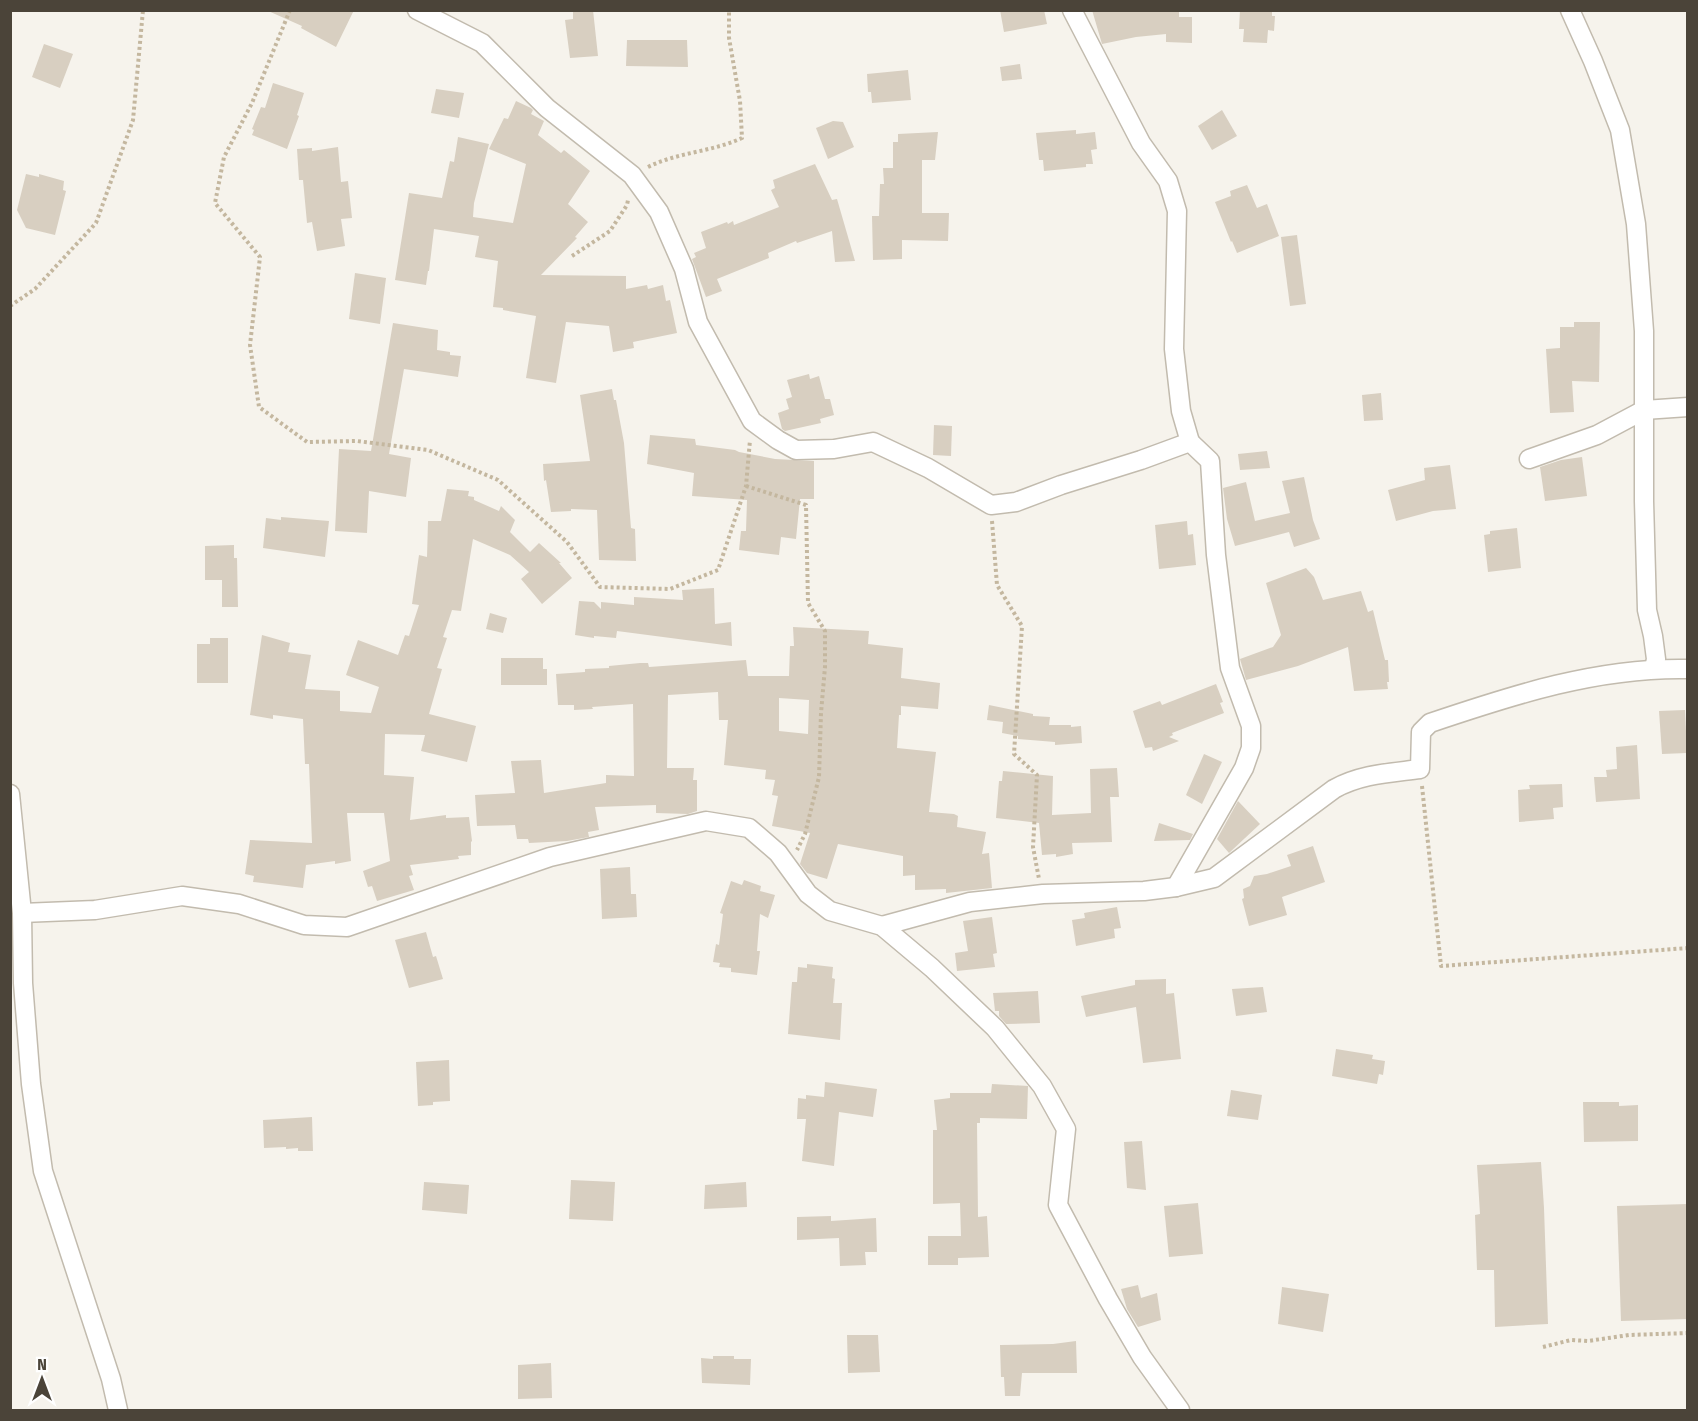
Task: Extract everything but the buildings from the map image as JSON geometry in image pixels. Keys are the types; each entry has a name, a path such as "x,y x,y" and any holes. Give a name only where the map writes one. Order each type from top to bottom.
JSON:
{"street":[{"path":"417,10 482,43 547,108 632,175 658,212 684,269 698,322 752,422 796,450 834,449 873,442 928,468 991,505 1016,502 1190,441"},
{"path":"1072,10 1099,58 1141,143 1168,181 1177,211 1174,349 1181,411 1190,441 1210,461 1216,555 1230,668 1251,726 1251,748 1244,768 1176,887"},
{"path":"1570,10 1620,130 1636,224 1644,331 1647,610 1656,659 1654,669"},
{"path":"1529,459 1597,435 1644,410 1688,407"},
{"path":"882,926 970,902 1042,894 1144,891 1176,887 1214,878 1345,783 1363,776 1420,769 1421,732 1430,723 1551,685 1618,673 1654,669 1688,669"},
{"path":"10,794 22,913 25,1006 31,1084 43,1171 111,1379 118,1410"},
{"path":"22,913 96,910 182,896 239,904 304,925 347,927 550,857 706,821 749,828 778,853 808,894 830,911 882,926 932,968 995,1028 1042,1086 1066,1129 1058,1205 1137,1347 1180,1410"}],"path":[{"path":"10,306 35,289 96,223 133,120 143,10"},
{"path":"290,10 252,103 224,157 215,203 260,257 250,345 259,407 307,442 357,441 428,450 498,480 567,542 600,587 670,589 718,570 746,486 752,422"},
{"path":"572,256 610,231 627,205 632,175 665,158 728,144 742,138 740,101 729,38 729,10"},
{"path":"746,486 806,505 808,603 825,631 819,777 805,834 791,870"},
{"path":"991,505 997,585 1022,626 1014,754 1037,775 1033,846 1042,894"},
{"path":"1420,769 1441,966 1688,948"},
{"path":"1543,1347 1571,1340 1588,1341 1629,1335 1688,1333"}]}
